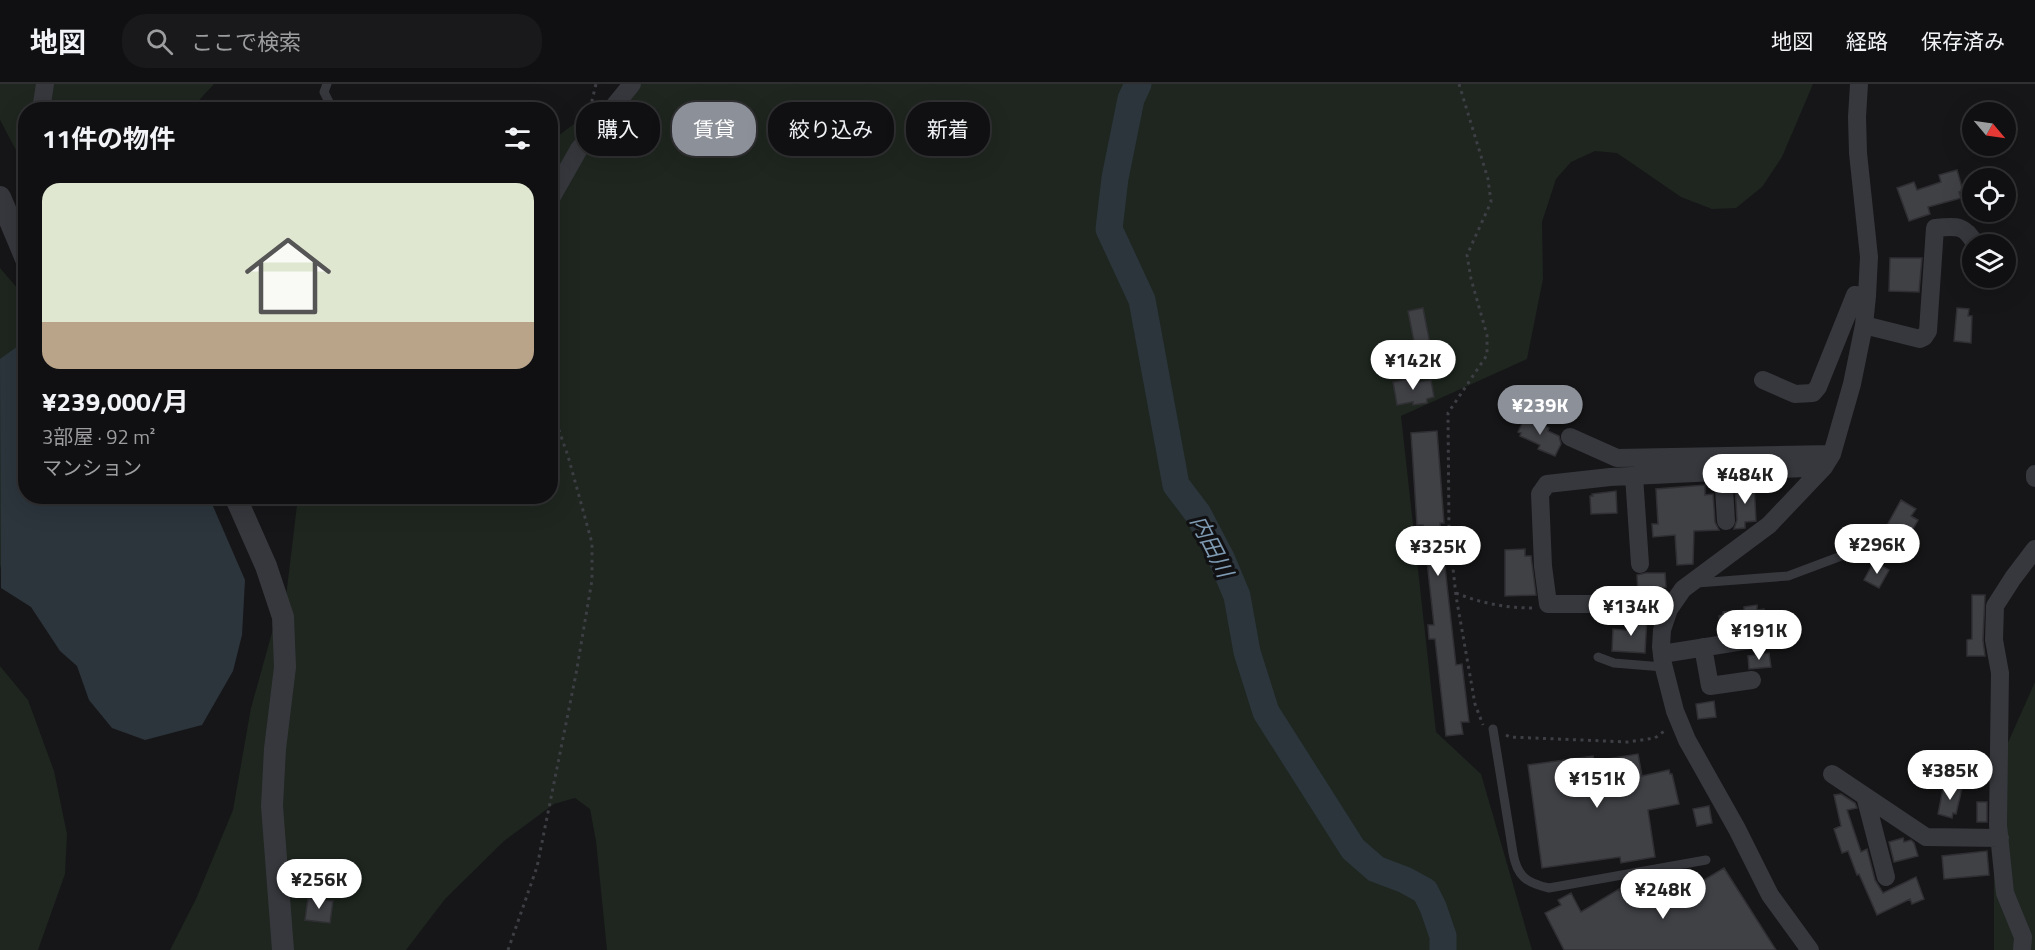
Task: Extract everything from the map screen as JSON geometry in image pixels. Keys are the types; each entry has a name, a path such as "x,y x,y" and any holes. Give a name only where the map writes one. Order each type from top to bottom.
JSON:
{"street":[{"path":"42,102 45,84"},
{"path":"558,186 579,150 632,84"},
{"path":"1810,950 1770,895 1737,829 1678,722 1663,661 1662,630 1673,604 1683,589 1769,525 1828,461 1852,384 1868,296 1869,257 1858,153 1859,84"},
{"path":"0,197 18,240"},
{"path":"1864,325 1920,339 1924,337 1928,331 1935,228 1956,226 1969,234"},
{"path":"1763,380 1795,394 1813,393 1818,387 1855,295 1868,296"},
{"path":"1570,437 1617,458 1828,461"},
{"path":"1673,604 1548,604 1543,566 1540,494 1546,484 1634,476 1723,472 1828,461"},
{"path":"1723,472 1726,521"},
{"path":"1634,476 1640,564"},
{"path":"239,504 266,566 283,617 285,667 274,749 272,806 283,950"},
{"path":"2022,950 2023,937 2005,893 2000,838 2000,673 1994,640 1995,606 2035,549"},
{"path":"1663,661 1703,647 1750,640"},
{"path":"1703,647 1710,686 1752,680"},
{"path":"1832,774 1926,837 2000,838"},
{"path":"1865,796 1886,877"}],"lane":[{"path":"327,84 324,92 329,102"},
{"path":"1691,583 1788,576 1844,555 1864,551"},
{"path":"1598,657 1614,663 1663,661"},
{"path":"1493,729 1513,853 1516,868 1522,877 1538,886 1549,888 1706,860"}],"path":[{"path":"1459,84 1488,179 1491,202 1467,255 1471,279 1487,335 1487,355 1448,413 1449,531 1456,593 1475,704 1482,724 1510,737 1628,742 1655,738 1678,722"},
{"path":"508,950 537,867 576,674 592,580 592,543 558,428"},
{"path":"1456,593 1474,601 1508,606 1530,608 1548,604"}],"shaded area":[{"path":"0,84 214,84 197,102 18,102 18,154 0,120"},
{"path":"636,84 1813,84 1782,157 1762,187 1736,208 1712,209 1681,197 1617,153 1595,151 1571,162 1556,179 1542,222 1543,279 1527,359 1401,416 1436,732 1481,774 1532,950 607,950 596,841 590,809 575,798 554,804 504,841 445,899 406,950 170,950 196,899 233,810 251,708 273,629 285,605 297,504 558,504 558,136 576,123 576,156 660,156 660,102 606,102"},
{"path":"0,268 18,289 18,504 23,504 0,568"},
{"path":"18,346 18,504 212,504 245,580 242,635 233,671 202,725 145,740 112,728 89,700 77,666 60,651 31,607 1,588 0,359"},
{"path":"0,666 28,700 54,771 67,834 65,874 38,950 0,950"},
{"path":"2035,682 2035,950 1994,950 1994,799 2002,756"}],"building":[{"path":"1957,170 1962,188 1962,191 1959,192 1961,198 1928,207 1930,214 1909,221 1897,188 1914,182 1917,190 1941,182 1939,175"},
{"path":"1890,258 1922,258 1919,292 1889,291"},
{"path":"1423,308 1431,349 1416,352 1408,311"},
{"path":"1957,308 1969,309 1968,316 1972,316 1971,343 1954,341"},
{"path":"1418,377 1419,382 1431,380 1434,397 1427,399 1427,403 1413,405 1413,402 1397,405 1393,382"},
{"path":"1525,417 1549,428 1548,431 1559,436 1561,444 1555,456 1538,449 1540,445 1520,436 1521,433 1518,432"},
{"path":"1437,431 1444,523 1440,523 1456,665 1462,664 1469,722 1461,722 1463,734 1446,736 1435,639 1429,639 1428,625 1434,625 1423,525 1417,525 1411,433"},
{"path":"1735,484 1754,484 1756,521 1745,522 1745,528 1734,529 1737,520"},
{"path":"1705,485 1705,495 1713,494 1715,522 1719,530 1694,531 1693,564 1677,565 1675,535 1653,537 1652,524 1658,524 1656,489"},
{"path":"1616,491 1617,513 1591,514 1590,496 1593,496 1592,494"},
{"path":"1901,500 1916,509 1911,516 1918,520 1908,538 1900,534 1898,537 1885,529"},
{"path":"1525,549 1525,556 1531,556 1536,595 1505,596 1505,550"},
{"path":"1877,563 1889,570 1879,588 1864,580 1871,567 1874,569"},
{"path":"1665,573 1666,587 1660,588 1660,593 1638,593 1637,575"},
{"path":"1972,595 1985,595 1983,640 1985,656 1967,656 1967,640 1972,639"},
{"path":"1757,605 1757,610 1764,609 1767,629 1747,629 1747,626 1721,629 1719,616 1723,615 1723,612 1744,610 1744,607"},
{"path":"1635,615 1647,616 1645,653 1612,651 1613,629 1634,631"},
{"path":"1769,653 1771,667 1749,669 1748,656"},
{"path":"1714,701 1716,717 1698,719 1696,704"},
{"path":"1638,754 1642,776 1669,770 1679,804 1648,810 1655,857 1621,863 1620,857 1542,868 1528,765 1593,756 1594,761"},
{"path":"1944,784 1962,788 1956,814 1953,813 1952,818 1938,814"},
{"path":"1841,794 1855,803 1857,808 1847,810 1861,852 1867,849 1875,880 1883,893 1916,877 1924,899 1912,904 1910,899 1877,915 1848,851 1842,853 1834,829 1841,826 1834,795"},
{"path":"1977,802 1987,802 1987,822 1977,822"},
{"path":"1709,806 1712,823 1697,826 1693,809"},
{"path":"1903,838 1904,842 1911,840 1914,843 1918,856 1894,862 1889,842"},
{"path":"1987,851 1989,875 1944,879 1942,856"},
{"path":"1724,868 1776,950 1564,950 1545,913 1561,905 1558,900 1571,893 1581,912 1619,889 1626,902 1667,879 1677,896"},
{"path":"308,898 333,901 330,923 305,920"}],"waterway":[{"name":"内田川","path":"1138,84 1131,99 1115,178 1109,229 1142,300 1176,485 1198,514 1222,560 1237,596 1247,652 1266,712 1353,849 1376,869 1405,880 1425,891 1443,936 1443,950"}]}
